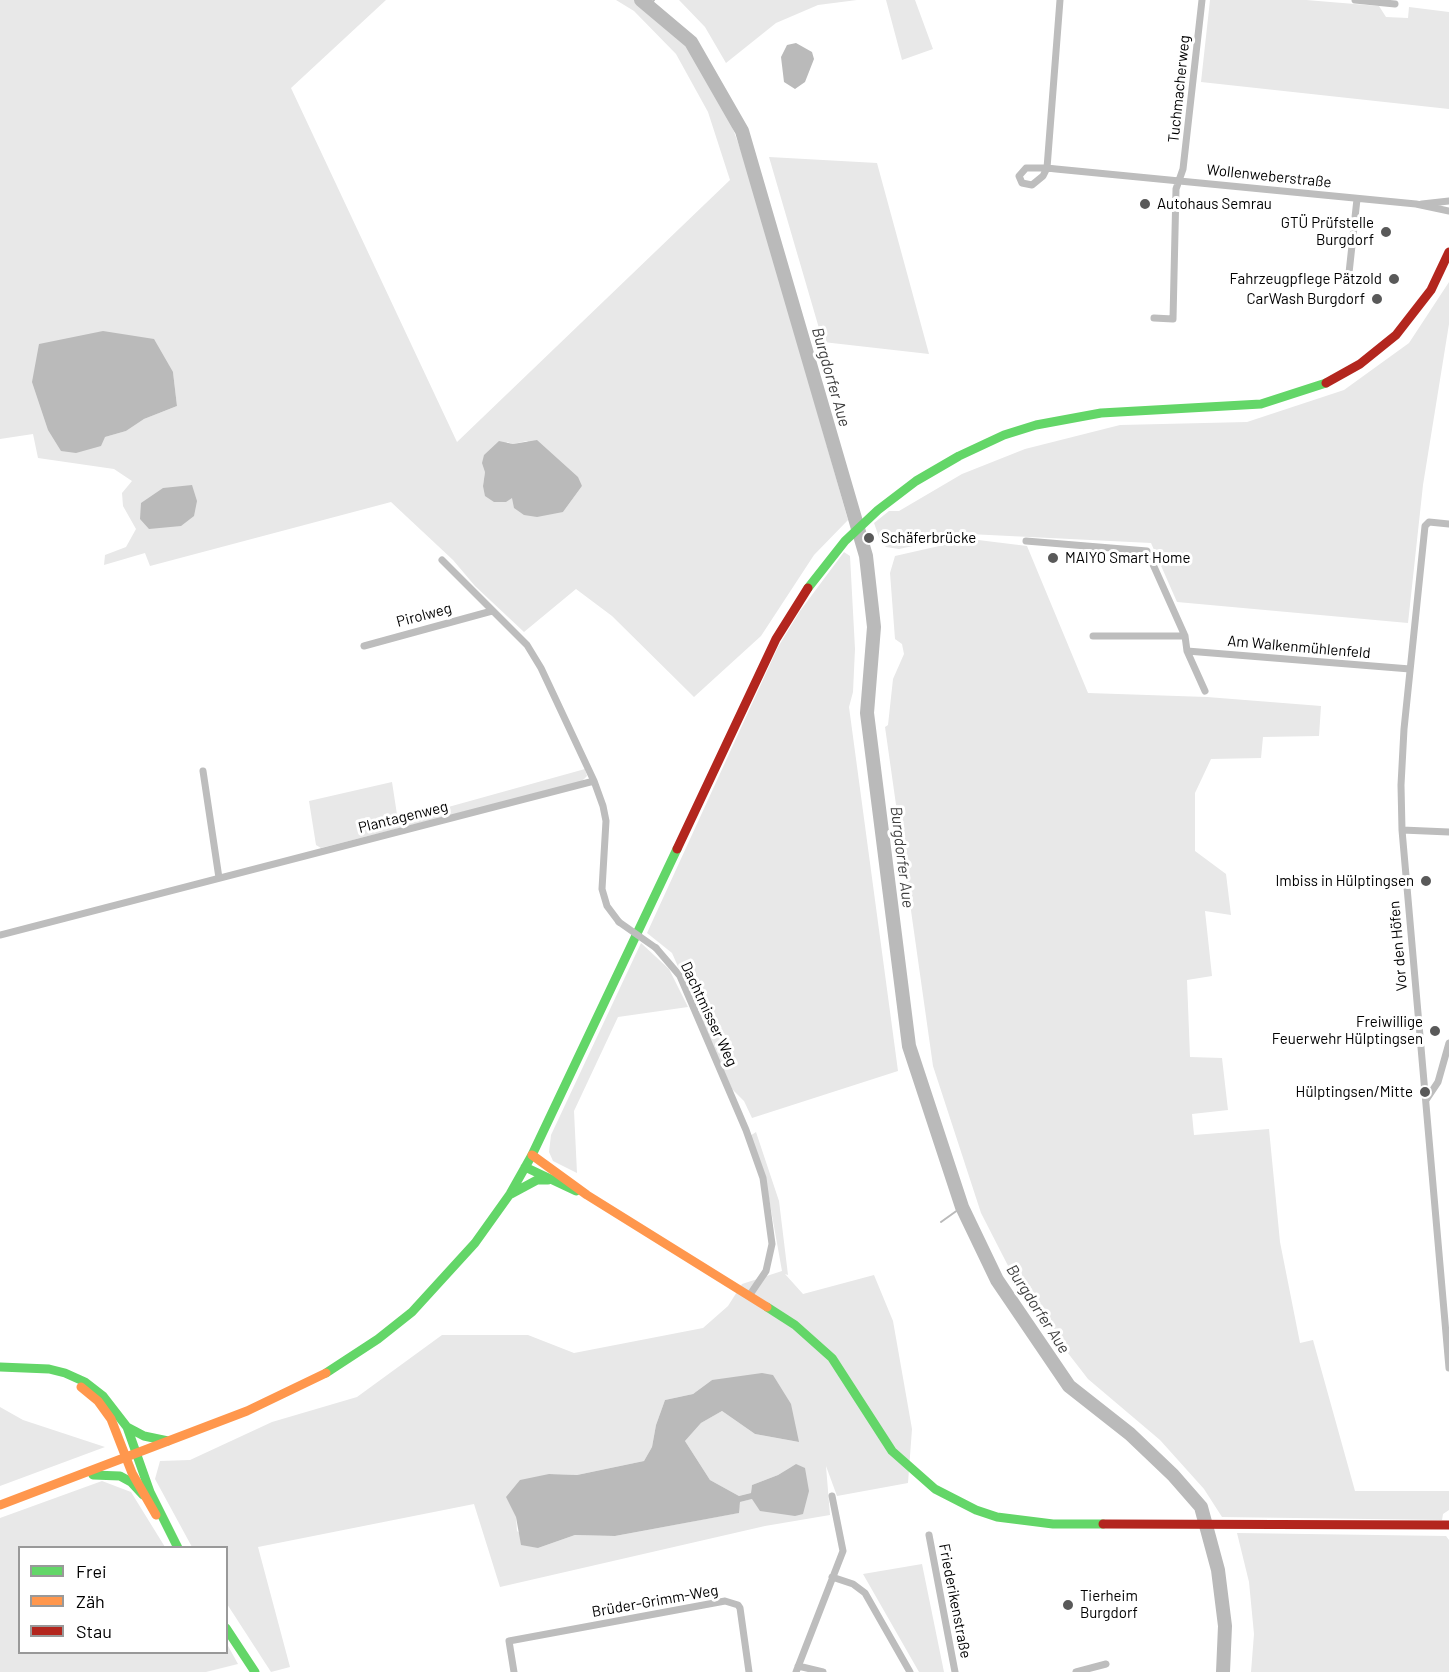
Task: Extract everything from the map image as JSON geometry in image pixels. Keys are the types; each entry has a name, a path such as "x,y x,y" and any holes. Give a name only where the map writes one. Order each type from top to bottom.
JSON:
{"main road":[{"path":"0,1505 84,1475 273,1400 347,1361 412,1312 442,1282 475,1243 510,1194 532,1155 755,679 794,608 845,540 878,510 916,481 958,456 1036,425 1101,413 1261,404 1320,386 1360,364 1401,329 1431,290 1449,252"},
{"path":"532,1155 587,1196 795,1325 832,1358 892,1450 915,1474 957,1501 997,1517 1025,1522 1449,1525"},
{"path":"525,1167 548,1180 587,1196"},
{"path":"510,1194 537,1180 548,1180"},
{"path":"0,1367 49,1369 85,1382 104,1396 127,1426 150,1492 176,1543"},
{"path":"28,1368 63,1377 82,1387 98,1401 111,1419 143,1495"},
{"path":"127,1426 144,1436 168,1441"},
{"path":"84,1475 120,1476 131,1482 143,1495 176,1543"},
{"path":"228,1631 255,1672"}],"street":[{"name":"Wollenweberstraße","path":"1060,0 1047,168 1420,204 1449,211"},
{"name":"Tuchmacherweg","path":"1179,181 1183,169 1202,0"},
{"path":"1355,0 1395,4"},
{"path":"1154,318 1173,319 1176,189 1179,181"},
{"path":"1349,273 1357,199"},
{"name":"Wollenweberstraße","path":"1420,204 1449,201"},
{"name":"Vor den Höfen","path":"1449,524 1429,522 1425,526 1404,729 1402,830 1449,1366"},
{"path":"1026,541 1147,551 1185,636 1187,651 1205,691"},
{"name":"Dachtmisser Weg","path":"442,560 527,645 541,668 594,781 606,821 602,889 607,906 619,922 656,948 680,976 746,1130 763,1178 772,1244 766,1271 749,1296"},
{"name":"Pirolweg","path":"364,646 492,611"},
{"path":"1093,636 1185,636"},
{"name":"Am Walkenmühlenfeld","path":"1187,651 1410,669"},
{"path":"203,771 219,878"},
{"name":"Plantagenweg","path":"0,935 594,781"},
{"path":"1402,830 1449,832"},
{"path":"1426,1100 1438,1082 1449,1043"},
{"path":"823,1672 797,1669 843,1551 832,1496"},
{"name":"Friederikenstraße","path":"929,1535 956,1672"},
{"path":"832,1577 854,1584 865,1593 910,1672"},
{"name":"Brüder-Grimm-Weg","path":"514,1672 509,1641 725,1602 738,1605 740,1608 749,1672"},
{"path":"1076,1672 1106,1664"}],"shaded area":[{"path":"0,0 386,0 291,88 457,442 730,180 708,112 676,54 634,11 616,0 635,0 687,43 729,118 749,173 848,520 814,555 761,636 694,697 612,616 576,589 524,632 475,586 453,560 391,502 150,566 145,553 104,565 105,555 126,547 136,529 123,506 122,493 132,481 114,469 38,458 33,434 0,439","holes":["173,372 177,406 144,419 126,431 105,437","527,441 582,486 563,512 483,486 485,472 507,442 513,444"]},
{"path":"679,0 857,0 818,5 776,23 726,63 705,27"},
{"path":"886,0 915,0 933,49 902,60"},
{"path":"1210,0 1306,0 1379,6 1386,17 1408,18 1409,7 1449,12 1449,109 1201,82"},
{"path":"796,43 812,52 814,59 805,82 795,89 784,82 781,57 787,45"},
{"path":"769,157 877,163 929,354 823,342"},
{"path":"1449,282 1449,324 1423,485 1408,623 1177,602 1151,543 969,534 899,549 886,547 880,540 874,523 889,511 899,511 962,474 1025,449 1120,425 1247,422 1344,390 1409,343"},
{"path":"103,331 154,339 173,372 177,406 144,419 126,431 105,437 101,446 76,453 61,451 48,430 32,382 39,344"},
{"path":"537,440 578,477 582,486 563,512 537,517 524,515 514,508 512,498 506,502 494,502 485,496 483,486 485,472 482,463 484,455 499,441 513,444"},
{"path":"192,485 197,501 194,516 181,526 149,529 140,519 141,503 163,488"},
{"path":"970,539 1027,546 1088,693 1207,697 1321,706 1319,736 1263,737 1261,758 1211,759 1195,793 1195,851 1226,874 1231,915 1205,911 1212,976 1187,980 1190,1057 1222,1058 1228,1110 1192,1114 1194,1135 1269,1129 1280,1242 1300,1343 1313,1340 1355,1491 1449,1491 1449,1510 1443,1514 1442,1520 1222,1517 1204,1489 1160,1440 1088,1379 1023,1295 981,1213 933,1066 885,727 888,725 893,679 904,654 902,644 895,639 890,573 895,556"},
{"path":"844,552 850,556 855,649 853,692 849,707 898,1071 752,1118 744,1101 732,1089 672,953 647,933 778,647 800,611"},
{"path":"585,769 587,776 581,782 321,848 316,845 309,801 392,782 398,821"},
{"path":"641,943 669,969 688,1007 618,1017 574,1111 577,1173 553,1161 549,1152 551,1135"},
{"path":"756,1132 779,1201 788,1275 785,1274 803,1294 874,1275 893,1321 912,1429 908,1483 837,1496 826,1466 830,1515 765,1526 500,1587 474,1504 258,1547 290,1667 271,1672 228,1606 228,1546 191,1546 155,1479 160,1461 190,1460 272,1422 357,1397 442,1335 528,1335 574,1353 703,1328 728,1306 742,1284 782,1271 766,1182 750,1136","holes":["712,1380 799,1442 755,1434 722,1411 701,1423 685,1441 710,1480 739,1496 751,1493 752,1485 778,1475 796,1464 752,1499 740,1502 738,1513 615,1536 575,1535 538,1548 517,1531 516,1517 549,1474 577,1475 644,1461 652,1447 656,1425 665,1400 693,1394"]},
{"path":"762,1373 773,1375 791,1404 799,1442 755,1434 722,1411 701,1423 685,1441 710,1480 739,1496 751,1493 752,1485 778,1475 796,1464 805,1468 809,1491 803,1514 795,1516 760,1511 752,1499 740,1502 739,1513 615,1536 575,1535 538,1548 521,1545 516,1517 506,1497 520,1480 549,1474 577,1475 644,1461 652,1447 656,1425 665,1400 693,1394 712,1380"},
{"path":"0,1407 23,1420 105,1447 0,1486"},
{"path":"102,1481 131,1492 164,1546 18,1546 18,1654 228,1654 228,1646 238,1664 206,1672 0,1672 0,1518"},
{"path":"1237,1533 1446,1536 1449,1540 1449,1672 1251,1672 1254,1634 1249,1582"},
{"path":"922,1564 944,1672 919,1672 863,1574"}],"waterway":[{"name":"Burgdorfer Aue","path":"641,0 691,42 742,131 866,556 874,627 867,713 909,1046 962,1207 997,1280 1069,1386 1130,1434 1173,1475 1201,1507 1218,1570 1225,1626 1223,1672"},
{"path":"649,6 654,0"},
{"path":"941,1222 962,1207"}],"traffic: fast":[{"path":"808,588 845,541 878,510 916,481 959,456 1004,435 1036,425 1101,413 1261,404 1326,383"},
{"path":"326,1373 378,1339 412,1312 475,1243 510,1194 532,1155 677,849"},
{"path":"525,1167 576,1191"},
{"path":"511,1194 537,1180 548,1180"},
{"path":"767,1307 795,1325 832,1358 892,1451 935,1489 976,1510 997,1517 1053,1524 1103,1524"},
{"path":"0,1367 49,1369 65,1373 85,1382 103,1396 127,1427 150,1492 177,1546"},
{"path":"127,1427 144,1436 168,1441"},
{"path":"93,1475 120,1476 131,1482 143,1495"},
{"path":"228,1631 255,1672"}],"traffic: slow":[{"path":"532,1155 587,1195 767,1307"},
{"path":"0,1505 247,1411 326,1373"},
{"path":"81,1387 98,1401 111,1419 132,1473 156,1515"}],"traffic: jam":[{"path":"1326,383 1360,364 1396,335 1431,290 1449,252"},
{"path":"677,849 776,639 808,588"},
{"path":"1103,1524 1449,1525"}],"place":[{"name":"Autohaus Semrau","path":"1145,204"},
{"name":"GTÜ Prüfstelle Burgdorf","path":"1386,232"},
{"name":"Fahrzeugpflege Pätzold","path":"1394,279"},
{"name":"CarWash Burgdorf","path":"1377,299"},
{"name":"Schäferbrücke","path":"869,538"},
{"name":"MAIYO Smart Home","path":"1053,558"},
{"name":"Imbiss in Hülptingsen","path":"1426,881"},
{"name":"Freiwillige Feuerwehr Hülptingsen","path":"1435,1031"},
{"name":"Hülptingsen/Mitte","path":"1425,1092"},
{"name":"Tierheim Burgdorf","path":"1068,1605"}]}
